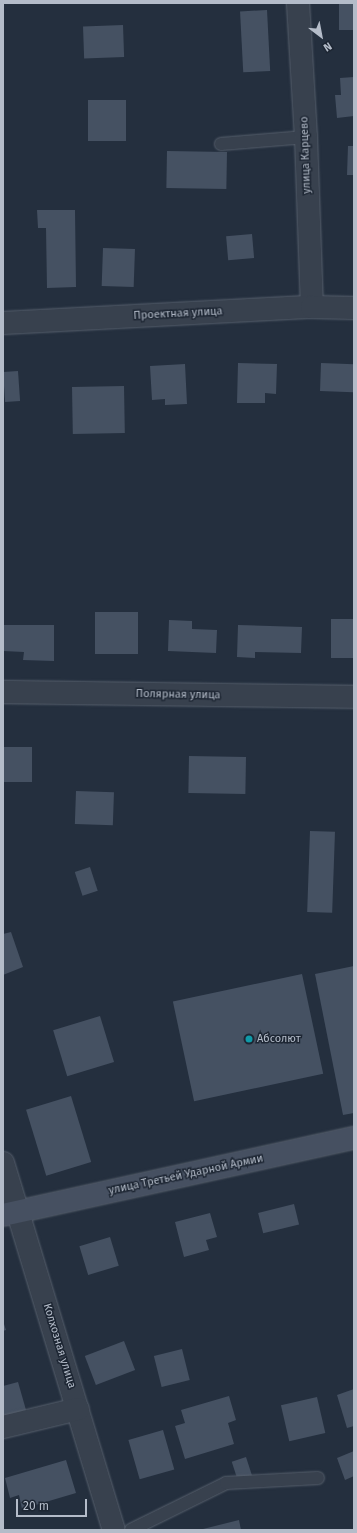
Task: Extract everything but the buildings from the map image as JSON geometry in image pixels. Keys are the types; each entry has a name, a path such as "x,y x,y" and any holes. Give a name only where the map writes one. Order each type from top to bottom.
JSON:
{"main road":[{"name":"улица Третьей Ударной Армии","path":"10,1214 354,1138"}],"street":[{"name":"улица Карцево","path":"298,3 306,137 312,307"},
{"name":"Проектная улица","path":"3,323 312,307 354,308"},
{"name":"Полярная улица","path":"3,692 354,697"},
{"name":"Колхозная улица","path":"3,1163 10,1214 78,1409 114,1530"},
{"path":"3,1427 78,1409"}],"lane":[{"path":"221,144 306,137"},
{"path":"131,1530 226,1483 318,1478"}],"place":[{"name":"Абсолют","path":"249,1039"}]}
